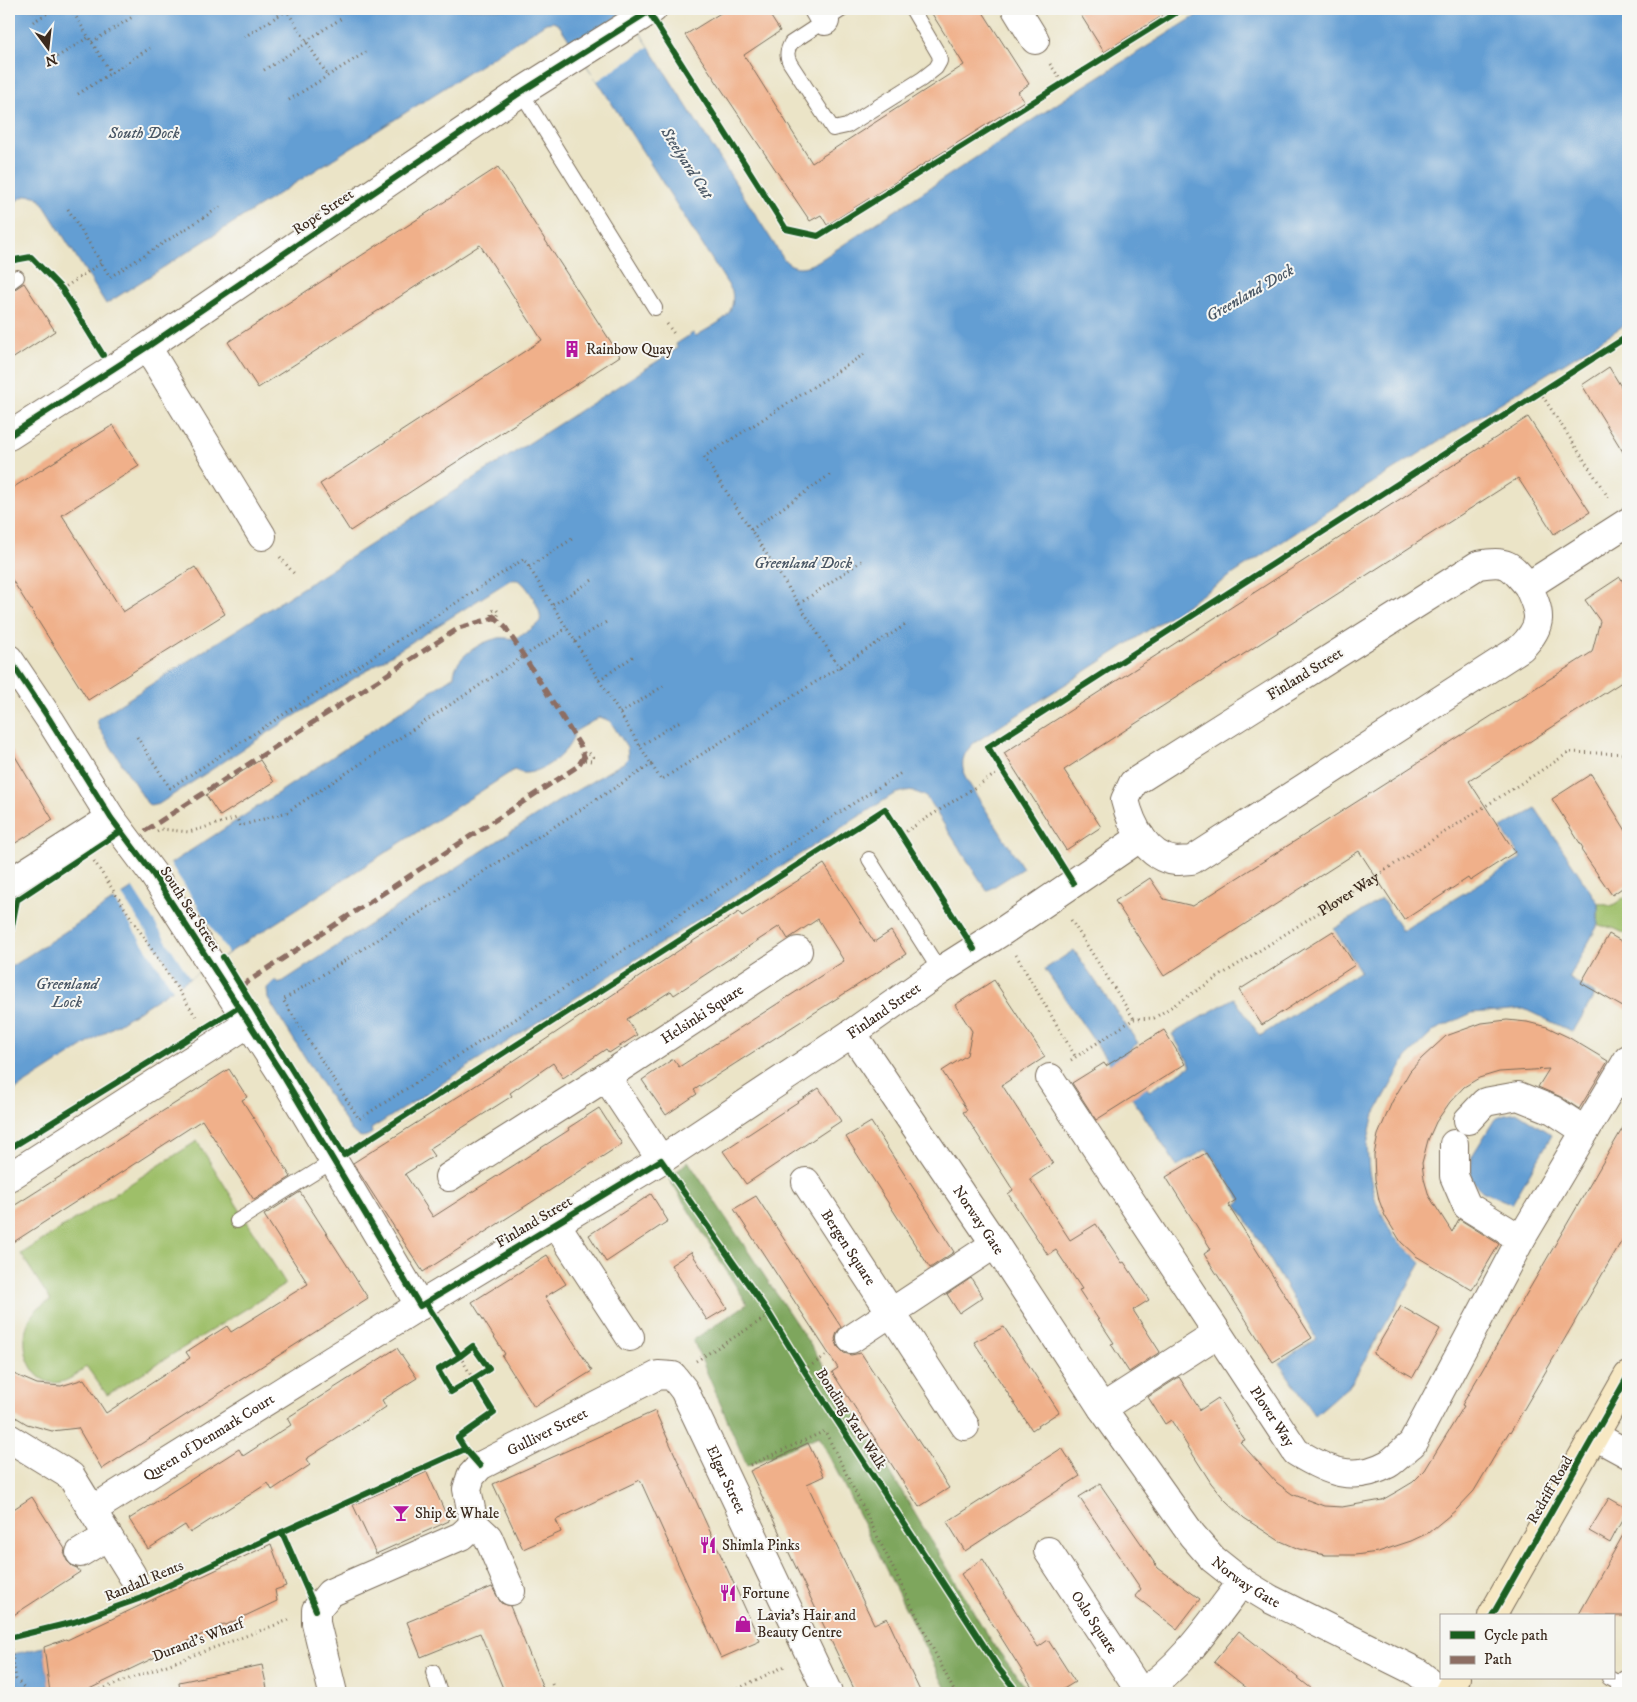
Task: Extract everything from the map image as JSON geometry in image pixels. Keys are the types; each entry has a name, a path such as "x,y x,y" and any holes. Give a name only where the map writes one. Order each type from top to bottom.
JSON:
{"main road":[{"name":"Redriff Road","path":"1493,1614 1628,1376"},
{"path":"1448,1693 1455,1680"}],"street":[{"path":"1016,9 1035,40"},
{"name":"Rope Street","path":"9,436 147,347 522,92 646,13"},
{"path":"147,347 262,536"},
{"path":"1528,586 1626,527"},
{"name":"Finland Street","path":"1498,562 1513,568 1528,586 1537,605 1538,624 1533,636 1521,648 1192,860 1175,861 1154,853 1140,837 1129,817 1124,800 1133,783 1478,565 1498,562"},
{"name":"South Sea Street","path":"9,659 50,720 111,818 153,874 285,1079 420,1306"},
{"path":"9,883 111,818"},
{"name":"Finland Street","path":"420,1306 662,1160 1140,837"},
{"name":"Helsinki Square","path":"449,1177 798,951"},
{"path":"9,1177 249,1023"},
{"name":"Norway Gate","path":"852,1033 995,1244 1102,1408 1192,1534 1213,1560 1242,1582 1270,1599 1417,1672 1443,1693"},
{"name":"Plover Way","path":"1050,1078 1296,1452 1318,1465 1343,1473 1366,1473 1389,1463 1412,1444 1522,1239 1628,1059"},
{"path":"606,1077 662,1160"},
{"path":"1468,1120 1485,1102 1518,1096 1553,1110 1585,1131"},
{"path":"1454,1144 1454,1176 1467,1206 1522,1239"},
{"name":"Bergen Square","path":"806,1182 965,1426"},
{"path":"556,1224 630,1338"},
{"path":"851,1339 995,1244"},
{"name":"Queen of Denmark Court","path":"92,1510 420,1306"},
{"path":"1102,1408 1217,1334"},
{"name":"Gulliver Street","path":"474,1524 467,1489 471,1476 480,1466 658,1376 673,1376"},
{"name":"Elgar Street","path":"673,1376 684,1390 828,1693"},
{"path":"1595,1436 1628,1454"},
{"path":"9,1438 71,1476 132,1574"},
{"path":"333,1693 316,1623 316,1610 330,1593 461,1536 474,1524 488,1537 511,1591"},
{"path":"80,1553 108,1536"},
{"name":"Oslo Square","path":"1048,1551 1147,1692 1181,1659 1242,1582"}],"lane":[{"path":"829,13 791,43 787,56 828,124 833,129 848,126 936,68 940,61 939,55 912,9"},
{"path":"522,92 655,308"},
{"path":"869,859 940,971"},
{"path":"237,1221 333,1161"},
{"path":"433,1672 440,1693"}],"path":[{"path":"33,22 54,9"},
{"path":"73,9 112,73"},
{"path":"244,37 288,9 328,76"},
{"path":"92,42 134,16"},
{"path":"264,70 342,18"},
{"path":"57,57 89,37"},
{"path":"78,94 150,48"},
{"path":"289,100 366,52"},
{"path":"1054,89 1071,78"},
{"path":"68,209 110,277 220,207"},
{"path":"62,289 101,263"},
{"path":"55,282 67,297"},
{"path":"840,668 704,456 866,354"},
{"path":"1532,398 1548,387"},
{"path":"1540,392 1626,527"},
{"path":"751,530 831,474"},
{"path":"529,567 572,539"},
{"path":"137,737 170,788 524,558 662,780 907,624"},
{"path":"799,604 863,560"},
{"path":"553,605 594,579"},
{"path":"492,615 492,610 496,609 499,613 497,617"},
{"path":"575,641 608,621"},
{"path":"155,832 162,829 189,832 236,818 240,826 288,812 567,628"},
{"path":"599,680 634,656"},
{"path":"620,713 665,685"},
{"path":"640,746 680,721"},
{"path":"585,754 589,753 592,757 591,760 585,760"},
{"path":"998,762 1008,778"},
{"path":"652,764 283,1000 359,1119 901,773"},
{"path":"902,834 1002,770"},
{"path":"898,828 907,842"},
{"path":"96,864 198,1020"},
{"path":"1053,896 1134,1019"},
{"path":"764,1307 774,1322"},
{"path":"703,1356 770,1315"},
{"path":"455,1348 477,1386"},
{"path":"452,1360 466,1351"},
{"path":"466,1383 481,1374"},
{"path":"726,1476 825,1431 955,1693"},
{"path":"11,1646 16,1679 29,1693"},
{"path":"729,1693 810,1654"},
{"path":"552,1684 556,1693"}],"green space":[{"path":"1628,896 1628,935 1613,928 1598,925 1598,903 1611,906"},
{"path":"197,1141 286,1284 107,1395 86,1366 66,1380 50,1382 37,1375 28,1361 25,1344 27,1326 36,1311 51,1301 21,1254"},
{"path":"688,1161 849,1403 991,1641 1030,1693 948,1693 819,1436 747,1466 693,1340 747,1304 669,1179"}],"water":[{"name":"Greenland Dock","path":"9,9 625,9 783,258 797,267 804,267 819,261 1084,86 1207,9 1628,9 1628,323 1350,497 974,743 967,751 963,760 966,779 1023,868 987,891 927,798 911,791 894,794 371,1129 372,1133 363,1137 356,1135 268,999 267,988 276,980 279,984 557,802 623,763 628,758 627,747 610,721 600,717 574,732 568,747 547,766 530,773 514,770 9,1094 9,968 230,825 454,676 459,662 477,646 499,638 516,638 530,630 540,621 539,612 535,600 524,585 519,580 510,580 159,804 150,806 147,803 99,728 97,719 678,348 676,344 693,333 696,336 717,323 728,314 733,300 732,291 600,85 559,25 553,22 546,23 106,304 40,199 32,195 26,196 12,204 14,208 9,211"},
{"path":"1536,809 1598,903 1598,925 1569,978 1595,994 1573,1032 1524,1009 1472,1013 1435,1030 1406,1058 1373,1117 1367,1145 1369,1172 1376,1202 1393,1236 1421,1263 1351,1384 1315,1415 1279,1363 1317,1339 1237,1204 1241,1201 1207,1149 1177,1166 1045,969 1074,950 1138,1043 1125,1053 1149,1091 1191,1066 1172,1034 1234,998 1260,1036 1360,971 1334,929 1382,899 1402,931 1521,858 1501,828"},
{"path":"1518,1113 1552,1135 1512,1204 1482,1191 1473,1182 1471,1172 1472,1156 1495,1119"},
{"path":"44,1647 50,1693 9,1693 9,1655"}],"pier":[{"path":"626,12 649,47 597,81 574,45"},
{"path":"170,863 228,953 190,978 132,887"},
{"path":"120,892 182,986 174,991 112,897"}],"building":[{"path":"727,9 766,9 780,31 744,55 812,163 964,65 929,9 981,9 1029,84 1018,92 1024,101 827,225 821,215 810,221 685,35"},
{"path":"1077,9 1173,9 1104,52"},
{"name":"Rainbow Quay","path":"498,167 620,356 350,531 320,484 542,340 480,245 258,388 228,342"},
{"path":"24,283 55,331 9,361 9,293"},
{"path":"1609,367 1628,398 1628,460 1582,385"},
{"path":"1528,417 1590,512 1554,534 1518,478 1113,738 1064,770 1101,827 1066,850 1004,753"},
{"path":"113,425 139,466 62,515 123,612 195,567 225,614 88,700 9,575 9,490"},
{"path":"1620,577 1628,590 1628,678 1469,781 1515,852 1470,881 1468,878 1404,920 1359,851 1164,976 1115,901 1150,878 1164,899 1193,906 1592,652 1600,621 1585,600"},
{"path":"9,746 53,820 9,847"},
{"path":"260,760 274,782 220,816 206,795"},
{"path":"1591,774 1628,834 1628,884 1612,895 1581,850 1583,848 1552,799"},
{"path":"824,864 874,942 891,931 906,954 694,1090 697,1094 666,1115 642,1080 673,1059 679,1067 844,961 818,919 788,939 780,926 674,995 671,991 627,1019 637,1035 609,1053 606,1049 563,1078 553,1063 510,1093 512,1096 429,1149 434,1156 405,1174 433,1217 569,1130 568,1128 599,1108 622,1144 423,1272 353,1163 497,1072 690,943 739,912 742,916"},
{"path":"1333,931 1355,965 1262,1025 1239,990"},
{"path":"1609,934 1628,945 1628,1010 1581,983"},
{"path":"994,980 1045,1057 1002,1085 1053,1164 1030,1179 1070,1240 1096,1224 1149,1300 1133,1310 1160,1352 1129,1372 1111,1344 1114,1343 1079,1290 1082,1289 1056,1250 1048,1255 1008,1194 1013,1190 963,1112 967,1110 942,1071 967,1055 972,1031 955,1005"},
{"path":"1507,1020 1547,1027 1608,1061 1579,1109 1561,1097 1538,1087 1549,1069 1499,1072 1479,1078 1464,1087 1450,1102 1436,1122 1428,1140 1422,1163 1429,1196 1452,1232 1459,1219 1499,1244 1472,1290 1416,1256 1401,1242 1385,1216 1379,1200 1375,1179 1374,1155 1378,1135 1392,1102 1410,1071 1422,1058 1446,1036 1482,1023"},
{"path":"1164,1030 1185,1064 1096,1120 1072,1083 1104,1063 1106,1066"},
{"path":"229,1069 247,1097 242,1100 291,1177 254,1200 202,1120 9,1245 9,1209"},
{"path":"819,1088 841,1121 746,1184 723,1151"},
{"path":"1628,1119 1628,1230 1510,1433 1474,1491 1456,1510 1428,1533 1378,1552 1355,1555 1325,1555 1299,1549 1278,1540 1244,1518 1225,1500 1211,1483 1171,1420 1165,1424 1148,1397 1179,1377 1200,1410 1218,1398 1245,1440 1240,1442 1277,1483 1292,1494 1305,1499 1324,1506 1342,1507 1382,1500 1398,1491 1413,1482 1425,1470 1464,1406 1462,1405"},
{"path":"871,1122 954,1252 930,1268 846,1137"},
{"path":"1206,1153 1236,1200 1228,1205 1312,1338 1273,1362 1204,1254 1211,1249 1166,1177"},
{"path":"300,1192 368,1298 102,1469 78,1428 52,1431 27,1424 9,1413 9,1372 37,1384 61,1386 84,1379 106,1413 190,1358 186,1352 200,1343 227,1326 231,1332 308,1284 264,1215"},
{"path":"651,1194 668,1221 606,1262 589,1235"},
{"path":"756,1196 841,1327 835,1339 838,1347 844,1353 851,1355 861,1353 949,1488 919,1507 832,1372 838,1368 734,1209"},
{"path":"691,1252 727,1308 707,1320 671,1265"},
{"path":"547,1255 566,1284 545,1297 592,1371 534,1407 502,1356 505,1354 472,1302"},
{"path":"971,1278 983,1297 959,1313 947,1294"},
{"path":"1401,1306 1440,1329 1413,1377 1373,1354"},
{"path":"1004,1327 1059,1412 1032,1430 974,1342"},
{"path":"397,1348 417,1378 382,1400 386,1407 306,1459 310,1465 272,1490 268,1483 190,1533 185,1525 148,1549 129,1519 239,1449 243,1456 291,1425 287,1418"},
{"path":"655,1411 760,1641 721,1658 640,1480 556,1520 561,1532 523,1549 493,1484"},
{"path":"808,1443 824,1476 807,1484 874,1624 887,1618 921,1693 856,1693 750,1471"},
{"path":"1062,1448 1080,1476 965,1551 947,1522"},
{"name":"Ship & Whale","path":"427,1472 449,1521 376,1554 353,1505"},
{"path":"1100,1484 1158,1568 1200,1599 1177,1629 1135,1596 1141,1589 1079,1497"},
{"path":"32,1497 65,1549 64,1554 67,1561 80,1572 9,1618 9,1512"},
{"path":"1609,1498 1628,1509 1610,1543 1589,1531"},
{"path":"1628,1526 1628,1616 1579,1614"},
{"path":"271,1544 286,1586 275,1590 277,1601 226,1625 224,1624 81,1693 50,1693 44,1647 67,1640"},
{"path":"983,1559 1038,1647 1048,1640 1075,1682 1057,1693 1036,1693 961,1574"},
{"path":"492,1587 501,1603 510,1606 545,1693 505,1693 480,1633 421,1657 407,1622"},
{"path":"1239,1631 1317,1693 1253,1693 1214,1662"},
{"path":"262,1665 268,1693 180,1693 179,1682"}],"marked path":[{"path":"492,615 506,628 581,747 585,759"},
{"path":"145,831 459,628 497,617"},
{"path":"241,986 578,766 585,755"}],"cycle path":[{"path":"9,436 147,347 521,92 653,9"},
{"path":"648,11 786,229 818,236 1182,9"},
{"path":"9,261 31,257 62,289 103,355"},
{"path":"1073,883 988,747 1628,336"},
{"name":"Bonding Yard Walk","path":"9,659 50,720 111,818 153,874 285,1079 420,1306 661,1160 770,1315 999,1669 1018,1693"},
{"path":"223,957 344,1155 885,809 974,949"},
{"path":"9,932 11,931 17,900 121,831"},
{"path":"9,1149 239,1007"},
{"path":"426,1303 460,1356 473,1346 489,1369 473,1379 494,1413 458,1438 480,1466"},
{"path":"460,1356 438,1370 451,1392 473,1379"},
{"path":"1493,1614 1628,1376"},
{"name":"Randall Rents","path":"9,1638 74,1622 144,1597 465,1449"},
{"path":"282,1532 316,1610"}],"place":[{"name":"Rainbow Quay","path":"572,349"},
{"name":"Ship & Whale","path":"401,1513"},
{"name":"Shimla Pinks","path":"708,1545"},
{"name":"Fortune","path":"728,1593"},
{"name":"Lavia's Hair and Beauty Centre","path":"743,1624"}],"water label":[{"name":"South Dock","path":"144,133"},
{"name":"Steelyard Cut","path":"687,163"},
{"name":"Greenland Lock","path":"67,993"}]}
